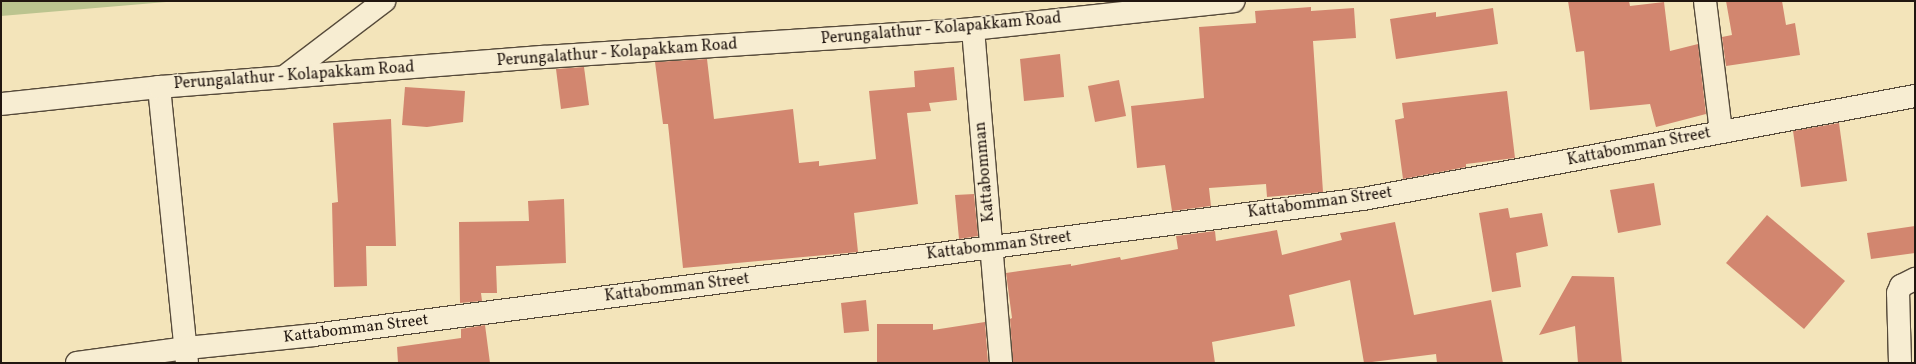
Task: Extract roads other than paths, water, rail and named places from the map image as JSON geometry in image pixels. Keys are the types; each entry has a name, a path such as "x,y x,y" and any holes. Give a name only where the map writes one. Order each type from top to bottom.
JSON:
{"street":[{"path":"284,77 384,1"},
{"name":"Perungalathur - Kolapakkam Road","path":"1,104 159,87 284,77 973,29 1234,1"},
{"path":"1705,1 1721,132"},
{"name":"Kattabomman","path":"973,29 1001,363"},
{"path":"159,87 187,355"},
{"name":"Kattabomman Street","path":"77,363 187,355 314,335 1363,199 1915,96"},
{"path":"1900,361 1898,293 1901,286 1915,279"}]}
